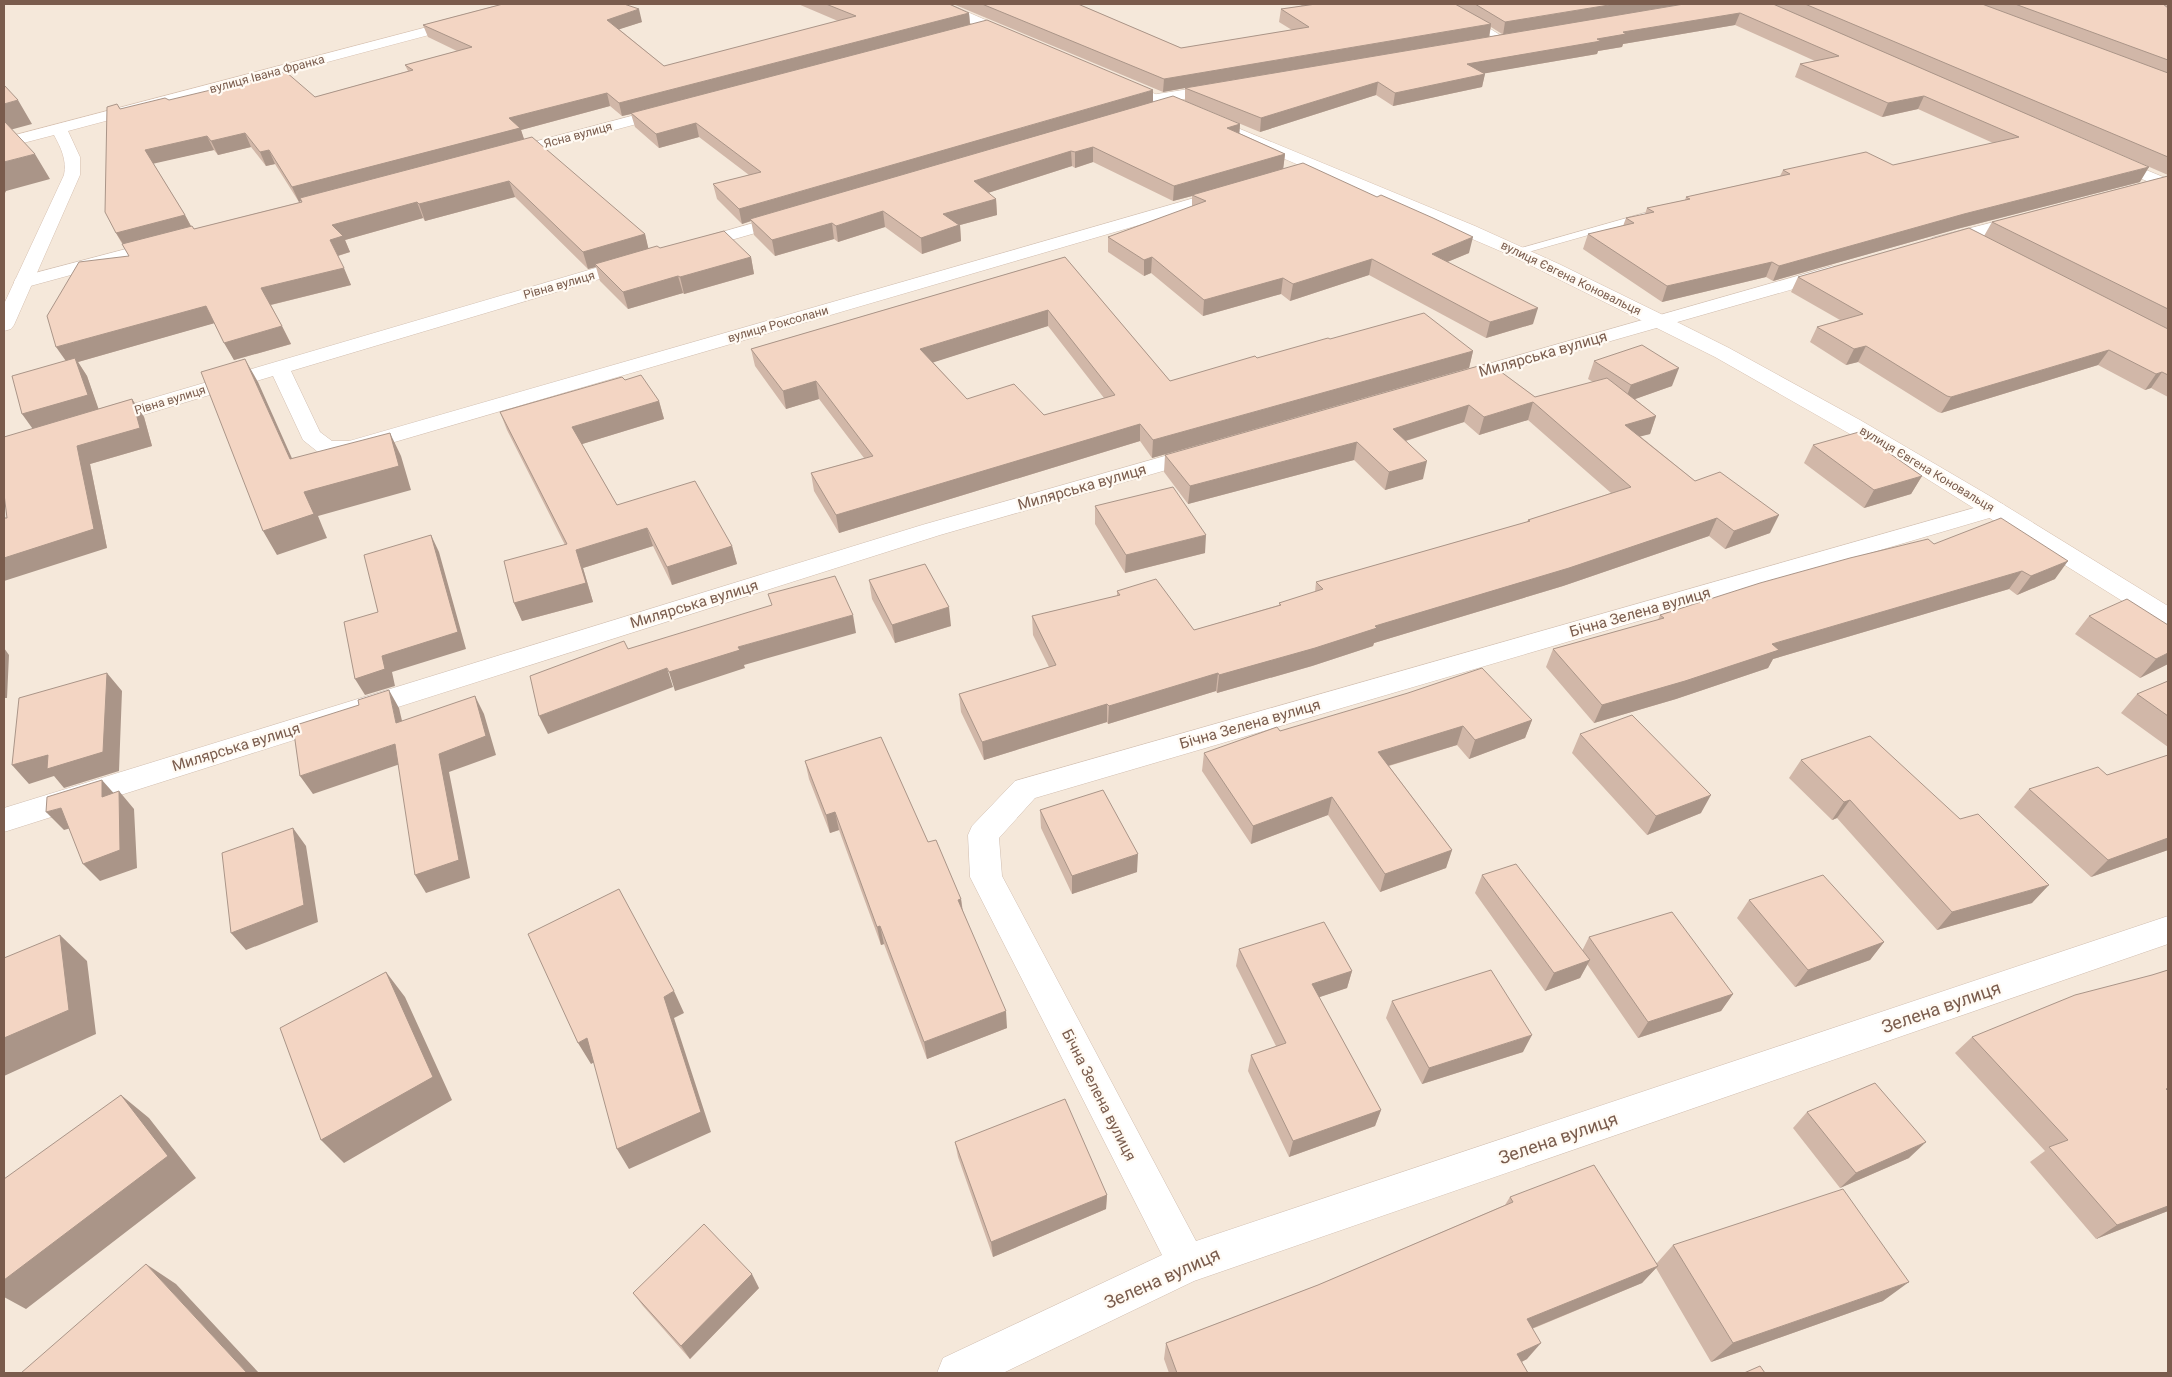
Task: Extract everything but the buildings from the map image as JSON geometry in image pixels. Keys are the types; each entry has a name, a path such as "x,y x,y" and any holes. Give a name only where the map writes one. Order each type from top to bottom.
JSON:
{"street":[{"name":"вулиця Івана Франка","path":"4,143 529,4"},
{"path":"939,4 1033,45"},
{"path":"468,8 494,14"},
{"path":"960,34 989,26"},
{"path":"1485,43 1509,39"},
{"name":"вулиця Євгена Коновальця","path":"1104,76 1320,166 1518,252 1659,320 1776,382 1995,509 2168,618"},
{"path":"1144,114 1165,102 1234,86"},
{"name":"Ясна вулиця","path":"487,159 680,108"},
{"path":"4,325 74,168 70,150 59,129"},
{"path":"2100,155 2166,183"},
{"path":"1291,174 1320,166"},
{"path":"2134,190 2166,183"},
{"name":"вулиця Роксолани","path":"279,367 311,435 326,447 350,448 1243,188"},
{"path":"678,250 801,214"},
{"path":"1925,245 2039,215"},
{"path":"1963,235 1988,248"},
{"path":"23,282 178,241"},
{"name":"Рівна вулиця","path":"89,424 649,258"},
{"name":"Милярська вулиця","path":"1439,384 1849,267"},
{"name":"Милярська вулиця","path":"4,820 922,533 1219,447"},
{"name":"Бічна Зелена вулиця","path":"1187,1264 986,877 983,835 1025,789 1995,509"},
{"name":"Зелена вулиця","path":"958,1373 1187,1264 2168,930"}],"lane":[{"path":"1465,17 1509,39"},
{"path":"1518,252 1658,212"}],"shaded area":[{"path":"4,4 2168,4 2168,1373 4,1373"}]}
